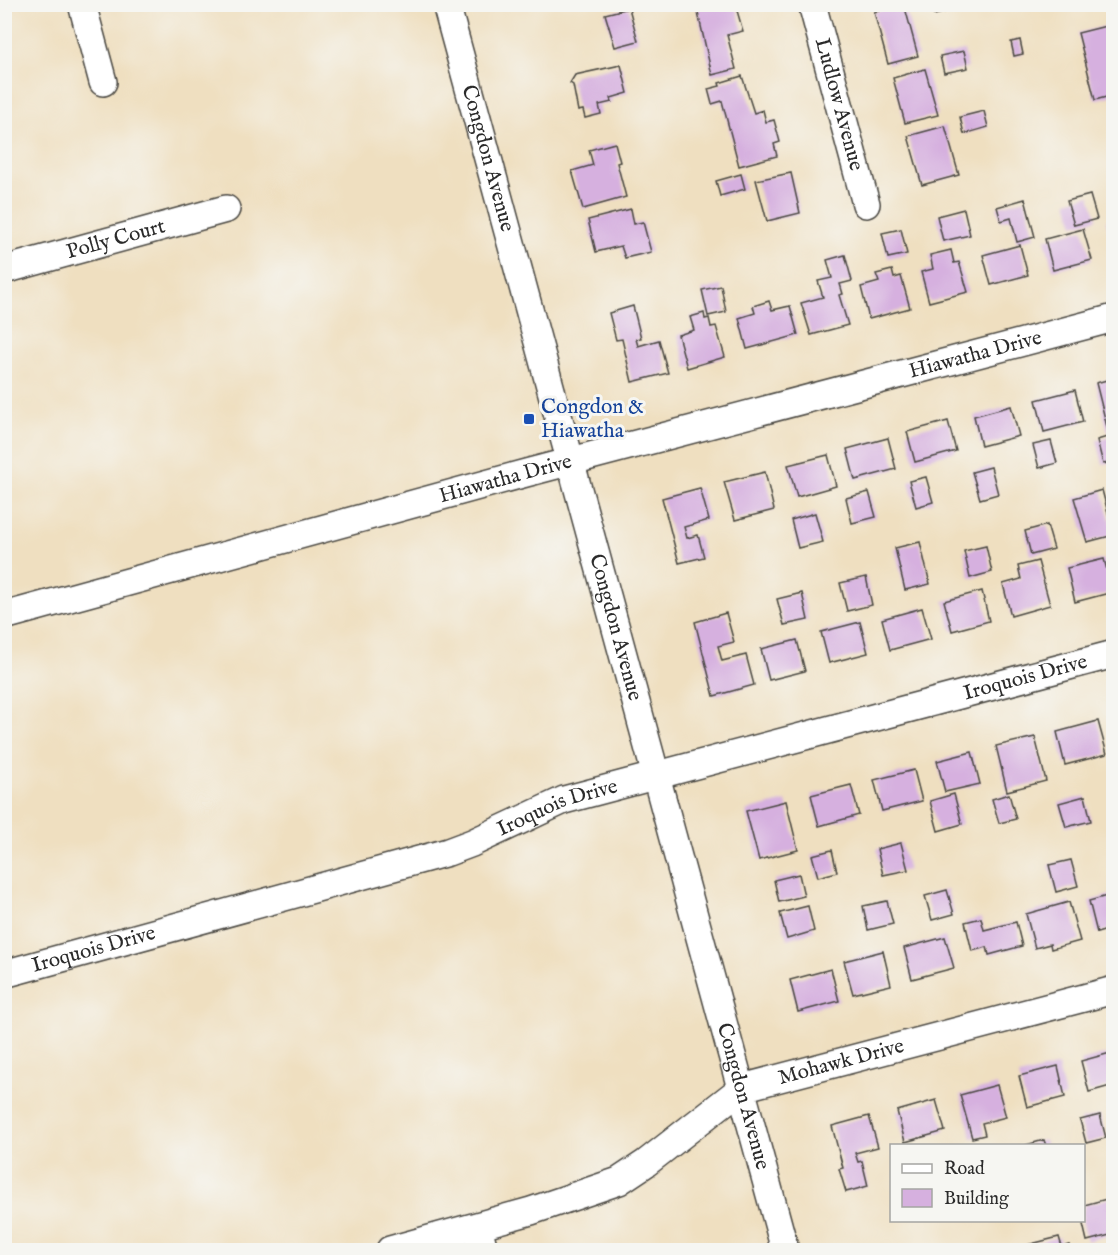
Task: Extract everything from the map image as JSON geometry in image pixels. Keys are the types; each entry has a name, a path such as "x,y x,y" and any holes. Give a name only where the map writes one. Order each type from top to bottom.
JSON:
{"street":[{"path":"82,4 103,82"},
{"name":"Ludlow Avenue","path":"812,4 866,204"},
{"name":"Congdon Avenue","path":"449,14 573,462 785,1251"},
{"name":"Polly Court","path":"4,270 226,209"},
{"name":"Hiawatha Drive","path":"4,616 1113,318"},
{"name":"Iroquois Drive","path":"4,974 448,852 564,800 1113,654"},
{"name":"Mohawk Drive","path":"390,1251 481,1238 542,1208 619,1181 646,1163 742,1088 1113,990"}],"building":[{"path":"696,4 735,4 743,31 727,35 736,69 712,75"},
{"path":"904,4 918,56 888,64 874,12"},
{"path":"931,4 957,4 958,9 934,15"},
{"path":"1077,4 1092,4 1092,5 1078,9"},
{"path":"629,8 638,41 615,47 605,14"},
{"path":"1114,24 1114,95 1095,100 1078,33"},
{"path":"1020,40 1023,54 1014,56 1011,42"},
{"path":"964,51 968,68 944,73 940,56"},
{"path":"621,65 628,93 611,98 612,102 599,105 601,114 585,118 583,110 578,111 573,85 570,83 575,75"},
{"path":"925,69 938,115 905,123 893,78"},
{"path":"742,76 754,113 763,110 766,122 774,120 780,142 774,144 777,156 739,166 722,101 712,104 708,89"},
{"path":"984,111 988,127 964,134 960,117"},
{"path":"945,126 959,175 922,185 908,136"},
{"path":"615,143 620,162 617,163 626,197 583,209 572,171 593,165 589,150"},
{"path":"791,173 800,213 767,221 756,180"},
{"path":"741,174 745,189 720,196 716,181"},
{"path":"1090,195 1097,219 1074,225 1067,201"},
{"path":"1025,199 1035,237 1017,242 1011,218 1001,221 997,207"},
{"path":"631,209 634,224 643,222 651,252 625,258 621,246 596,252 588,220"},
{"path":"964,209 970,235 943,241 937,216"},
{"path":"1114,219 1114,245 1113,246 1106,221"},
{"path":"901,229 907,254 888,258 882,233"},
{"path":"1083,229 1092,260 1053,270 1045,239"},
{"path":"1020,245 1028,275 991,285 983,255"},
{"path":"951,250 954,263 959,262 968,292 929,302 921,272 933,269 930,255"},
{"path":"845,255 852,281 840,284 843,294 839,295 848,325 811,335 801,303 823,297 818,281 832,278 827,260"},
{"path":"892,270 894,278 901,276 910,308 869,319 861,287 879,282 876,274"},
{"path":"721,286 726,312 708,316 702,290"},
{"path":"769,301 772,310 790,306 798,335 747,349 739,318 755,313 753,306"},
{"path":"633,306 641,338 636,339 638,346 659,340 668,373 632,382 622,339 616,340 609,313"},
{"path":"704,313 705,319 709,318 711,327 716,326 725,357 687,368 678,335 694,330 690,317"},
{"path":"1114,378 1114,430 1108,431 1096,383"},
{"path":"1075,390 1083,422 1044,432 1036,400"},
{"path":"1011,406 1019,436 981,446 974,416"},
{"path":"948,421 956,451 915,462 907,432"},
{"path":"1114,435 1114,462 1103,464 1097,440"},
{"path":"888,438 896,469 855,480 847,449"},
{"path":"1051,441 1057,463 1039,468 1033,445"},
{"path":"828,455 836,486 797,497 788,465"},
{"path":"991,467 998,494 980,499 972,472"},
{"path":"765,472 774,510 735,520 724,482"},
{"path":"926,477 933,502 916,507 909,481"},
{"path":"700,488 709,520 684,527 687,538 698,535 704,557 679,563 662,498"},
{"path":"1102,490 1114,535 1087,542 1074,498"},
{"path":"869,492 876,517 852,523 846,498"},
{"path":"815,513 823,542 798,548 791,520"},
{"path":"1047,525 1054,549 1031,555 1025,531"},
{"path":"920,542 930,584 905,590 895,548"},
{"path":"986,546 992,572 970,578 964,551"},
{"path":"1104,559 1113,592 1075,602 1067,568"},
{"path":"1038,561 1050,605 1011,616 1003,584 1021,579 1018,566"},
{"path":"866,577 872,605 847,611 840,583"},
{"path":"982,591 989,621 952,631 944,601"},
{"path":"802,593 808,620 784,625 777,599"},
{"path":"922,608 931,639 890,650 882,619"},
{"path":"726,613 734,642 718,646 722,661 746,655 754,685 714,696 695,622"},
{"path":"860,622 868,653 829,663 821,632"},
{"path":"797,640 805,671 769,680 761,649"},
{"path":"1098,721 1107,754 1065,765 1057,732"},
{"path":"1035,737 1046,781 1007,791 996,746"},
{"path":"972,752 980,784 945,792 937,761"},
{"path":"914,770 922,801 882,811 874,780"},
{"path":"851,785 859,815 819,826 811,795"},
{"path":"954,794 962,824 938,831 930,801"},
{"path":"1009,794 1016,819 999,823 992,799"},
{"path":"1085,796 1091,821 1066,827 1059,803"},
{"path":"786,801 798,850 759,860 746,811"},
{"path":"901,843 908,870 883,875 877,849"},
{"path":"832,850 837,872 818,877 812,855"},
{"path":"1071,860 1078,886 1056,892 1049,865"},
{"path":"799,874 804,896 779,902 774,880"},
{"path":"947,890 954,914 932,920 925,896"},
{"path":"1114,894 1114,928 1097,933 1089,901"},
{"path":"887,901 893,924 868,930 863,906"},
{"path":"1069,902 1080,941 1051,949 1050,944 1035,948 1026,914"},
{"path":"808,906 814,931 787,939 780,913"},
{"path":"981,918 984,930 1016,922 1022,946 989,955 987,947 972,951 965,922"},
{"path":"945,937 954,968 912,979 904,948"},
{"path":"883,951 891,985 853,994 844,961"},
{"path":"831,969 839,1001 798,1012 790,980"},
{"path":"1114,1052 1114,1085 1089,1092 1081,1061"},
{"path":"1058,1066 1065,1097 1027,1107 1019,1076"},
{"path":"997,1085 1006,1117 982,1123 985,1135 972,1138 960,1095"},
{"path":"936,1100 945,1131 905,1142 897,1111"},
{"path":"1100,1115 1106,1138 1086,1143 1080,1120"},
{"path":"869,1116 878,1147 855,1153 858,1162 862,1161 868,1186 846,1192 839,1169 843,1168 832,1126"},
{"path":"1044,1140 1045,1144 1030,1144"},
{"path":"1114,1197 1114,1234 1087,1241 1082,1222 1085,1222 1085,1205"},
{"path":"1059,1237 1062,1247 1069,1245 1071,1250 1007,1250"}],"place":[{"name":"Congdon & Hiawatha","path":"529,419"}]}
